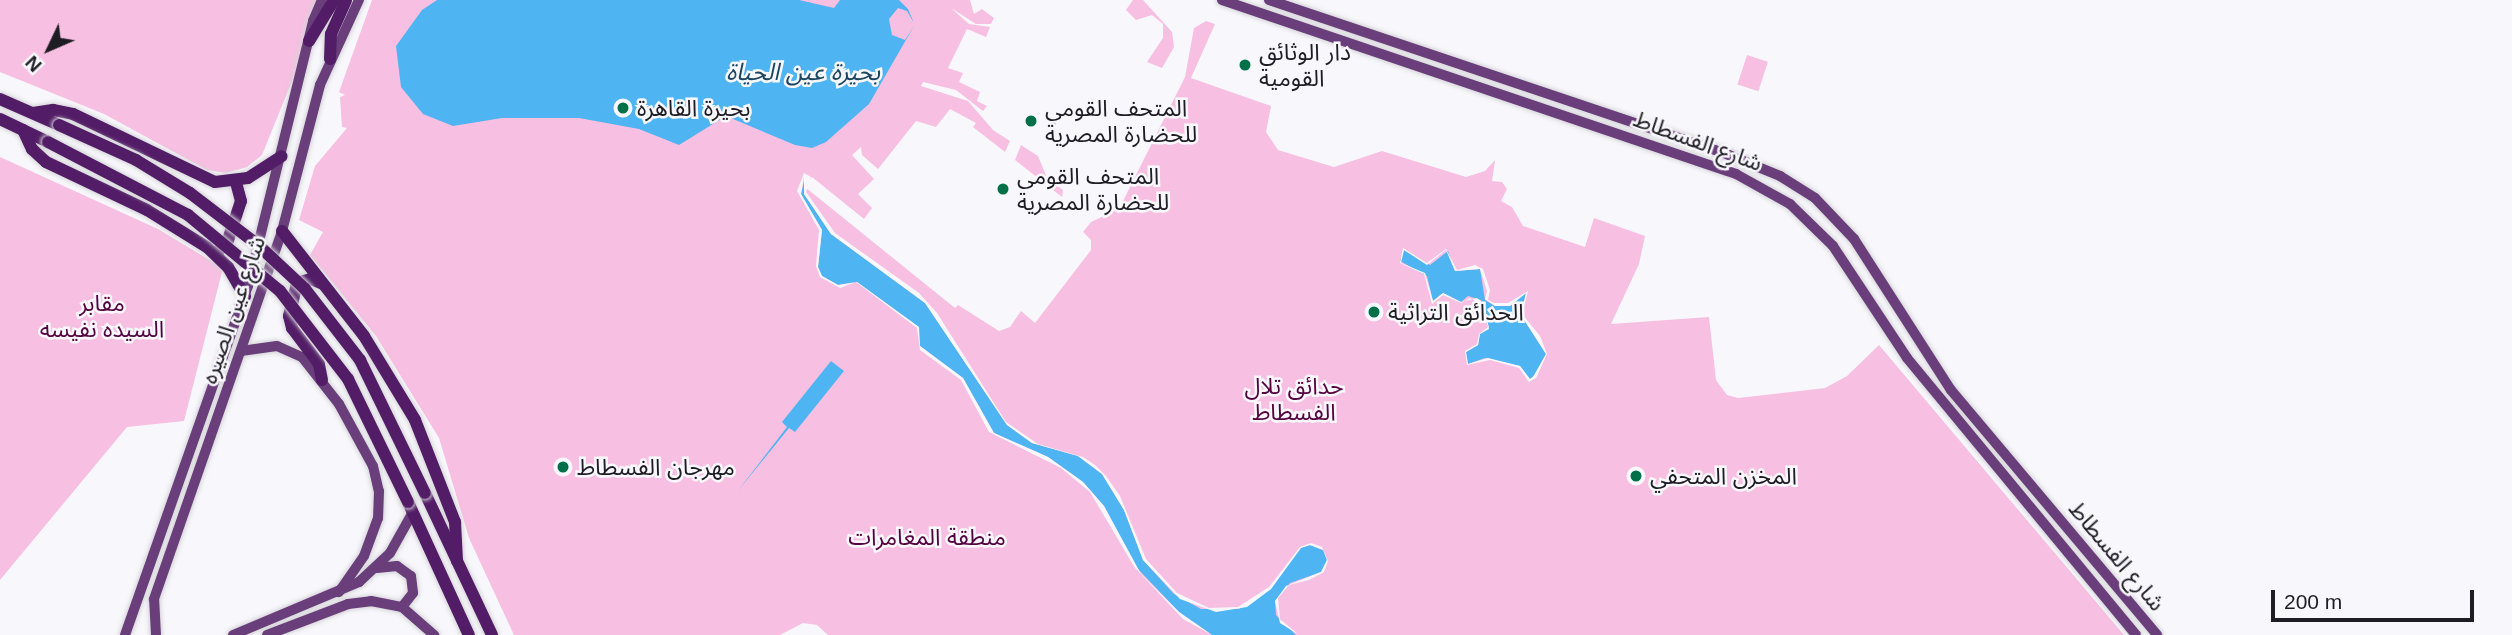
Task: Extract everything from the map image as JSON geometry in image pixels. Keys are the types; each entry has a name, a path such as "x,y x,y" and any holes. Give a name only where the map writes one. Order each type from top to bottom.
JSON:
{"highway":[{"path":"309,41 334,0"},
{"path":"330,59 331,34 346,0"},
{"path":"0,89 4,100 126,156 190,193 258,244 305,289 360,360 492,635"},
{"path":"33,113 52,110 73,114 201,178 236,182 282,156"},
{"path":"0,119 188,215 271,282 317,333 348,379 411,507 468,635"},
{"path":"23,130 32,149 46,162 147,210 215,254 245,296"},
{"path":"215,254 228,240 241,201 236,182"},
{"path":"282,231 372,347 421,431 457,530 457,561"},
{"path":"323,380 318,364 292,328 289,316 297,283 311,279 326,286"}],"main road":[{"name":"شارع عين الصيره","path":"129,632 245,296 309,41 322,0"},
{"name":"شارع عين الصيره","path":"154,633 154,599 282,231 312,110 330,59 359,0"},
{"name":"شارع الفسطاط","path":"1222,0 1749,179 1790,204 1817,228 1874,306 1916,370 2136,635"},
{"name":"شارع الفسطاط","path":"1269,0 1683,138 1780,176 1835,216 1951,390 2157,635"},
{"path":"1874,306 1884,303 1889,294"},
{"path":"1887,328 1894,319 1903,318"},
{"path":"241,351 271,346 288,348 323,380 361,442 379,491 378,517 368,547 339,592"},
{"path":"233,635 339,592 376,569 395,546 411,507"},
{"path":"376,569 397,566 411,576 413,593 402,607"},
{"path":"267,635 356,602 379,601 402,607 434,635"}],"green space":[{"path":"0,0 325,0 262,155 247,167 226,173 207,170 104,114 0,72"},
{"name":"حدائق تلال الفسطاط","path":"372,0 970,0 974,14 982,9 994,18 991,24 976,24 951,8 969,24 990,27 986,37 967,29 948,68 963,73 959,82 980,92 977,101 987,106 983,111 956,90 923,82 921,86 968,101 993,130 1010,141 1005,152 973,127 976,123 950,109 936,127 916,121 878,169 862,155 861,147 852,155 874,179 858,194 872,208 864,219 812,177 805,187 955,308 958,305 999,331 1010,327 1021,311 1035,323 1091,250 1091,240 1083,232 1091,222 1119,209 1185,77 1194,28 1206,21 1215,24 1191,78 1271,106 1266,132 1278,150 1334,167 1382,151 1466,177 1485,171 1495,160 1492,181 1502,182 1507,189 1501,201 1512,207 1523,226 1585,247 1594,218 1645,236 1639,264 1611,324 1709,317 1716,380 1727,395 1738,398 1825,388 1847,376 1879,345 2124,635 828,635 817,625 803,623 780,635 514,635 469,538 439,438 376,336 310,255 323,232 299,220 315,166 347,128 342,127 340,97 345,95 339,92"},
{"path":"1133,0 1143,0 1172,32 1174,47 1162,68 1147,62 1163,38 1163,24 1152,15 1136,20 1126,10"},
{"path":"1747,55 1768,62 1758,91 1737,84"},
{"path":"1021,145 1038,156 1047,178 1063,190 1062,197 1015,160"},
{"name":"مقابر السيده نفيسه","path":"0,157 158,229 223,268 184,421 127,427 0,580"}],"water":[{"name":"بحيرة عين الحياة","path":"437,0 799,0 834,8 840,0 899,0 908,9 914,23 907,11 898,8 889,19 892,35 905,40 914,26 869,104 826,142 812,148 795,145 726,116 679,145 639,129 579,118 502,118 453,126 423,114 401,87 396,46 422,10"},
{"path":"805,177 804,194 831,234 925,303 1007,425 1032,443 1078,456 1102,474 1124,510 1143,560 1174,594 1201,609 1239,609 1271,589 1300,548 1310,545 1323,550 1327,560 1321,572 1290,583 1275,601 1276,615 1296,635 1212,635 1179,612 1137,568 1104,506 1083,482 1048,457 994,433 963,378 920,346 918,327 857,282 838,285 822,276 818,267 822,230 801,194"},
{"path":"1404,250 1430,265 1448,251 1455,271 1480,269 1485,300 1495,306 1510,306 1526,293 1521,315 1546,354 1536,374 1530,379 1520,366 1485,358 1468,364 1466,352 1478,345 1480,334 1489,327 1481,300 1468,296 1461,302 1443,293 1433,301 1427,276 1400,261"},
{"path":"831,361 844,371 795,432 789,428 737,492 787,427 782,422"}],"pier":[{"path":"804,173 811,177 806,192 835,233 919,293 937,313 1006,422 1038,444 1083,457 1106,476 1120,496 1146,559 1177,593 1209,608 1238,607 1269,587 1300,547 1311,543 1322,547 1328,561 1324,572 1309,580 1289,585 1278,598 1280,619 1299,635 1280,623 1275,601 1286,586 1321,572 1327,560 1323,550 1310,545 1301,548 1271,589 1247,607 1216,612 1180,599 1143,560 1124,510 1102,474 1078,456 1032,443 1007,425 925,303 831,234 804,194 804,177 801,194 822,230 818,267 822,276 838,285 855,282 840,288 820,277 816,266 819,230 797,191"},
{"path":"1403,248 1427,263 1446,249 1457,270 1475,265 1483,269 1490,290 1488,300 1508,303 1528,291 1522,314 1540,336 1547,354 1536,378 1529,382 1519,368 1490,360 1467,365 1465,351 1477,344 1479,334 1488,327 1482,305 1472,299 1477,298 1484,304 1489,329 1480,334 1478,345 1466,352 1468,364 1488,358 1520,366 1530,379 1533,377 1546,354 1521,315 1526,293 1510,306 1495,306 1485,299 1487,291 1480,269 1455,271 1446,250 1427,265 1404,250 1401,263 1425,273 1433,301 1443,293 1464,301 1461,303 1443,295 1432,304 1424,274 1400,263"},
{"path":"856,282 919,327 920,346 963,378 994,433 1048,457 1083,482 1104,506 1141,574 1179,612 1212,635 1183,619 1135,568 1090,492 1061,468 989,432 961,380 920,350 917,328"}],"place":[{"name":"دار الوثائق القومية","path":"1245,65"},
{"name":"بحيرة القاهرة","path":"623,108"},
{"name":"المتحف القومي للحضارة المصرية","path":"1031,121"},
{"name":"المتحف القومى للحضارة المصرية","path":"1003,189"},
{"name":"الحدائق التراثية","path":"1374,312"},
{"name":"مهرجان الفسطاط","path":"563,467"},
{"name":"المخزن المتحفي","path":"1636,476"}],"park label":[{"name":"منطقة المغامرات","path":"927,537"}]}
